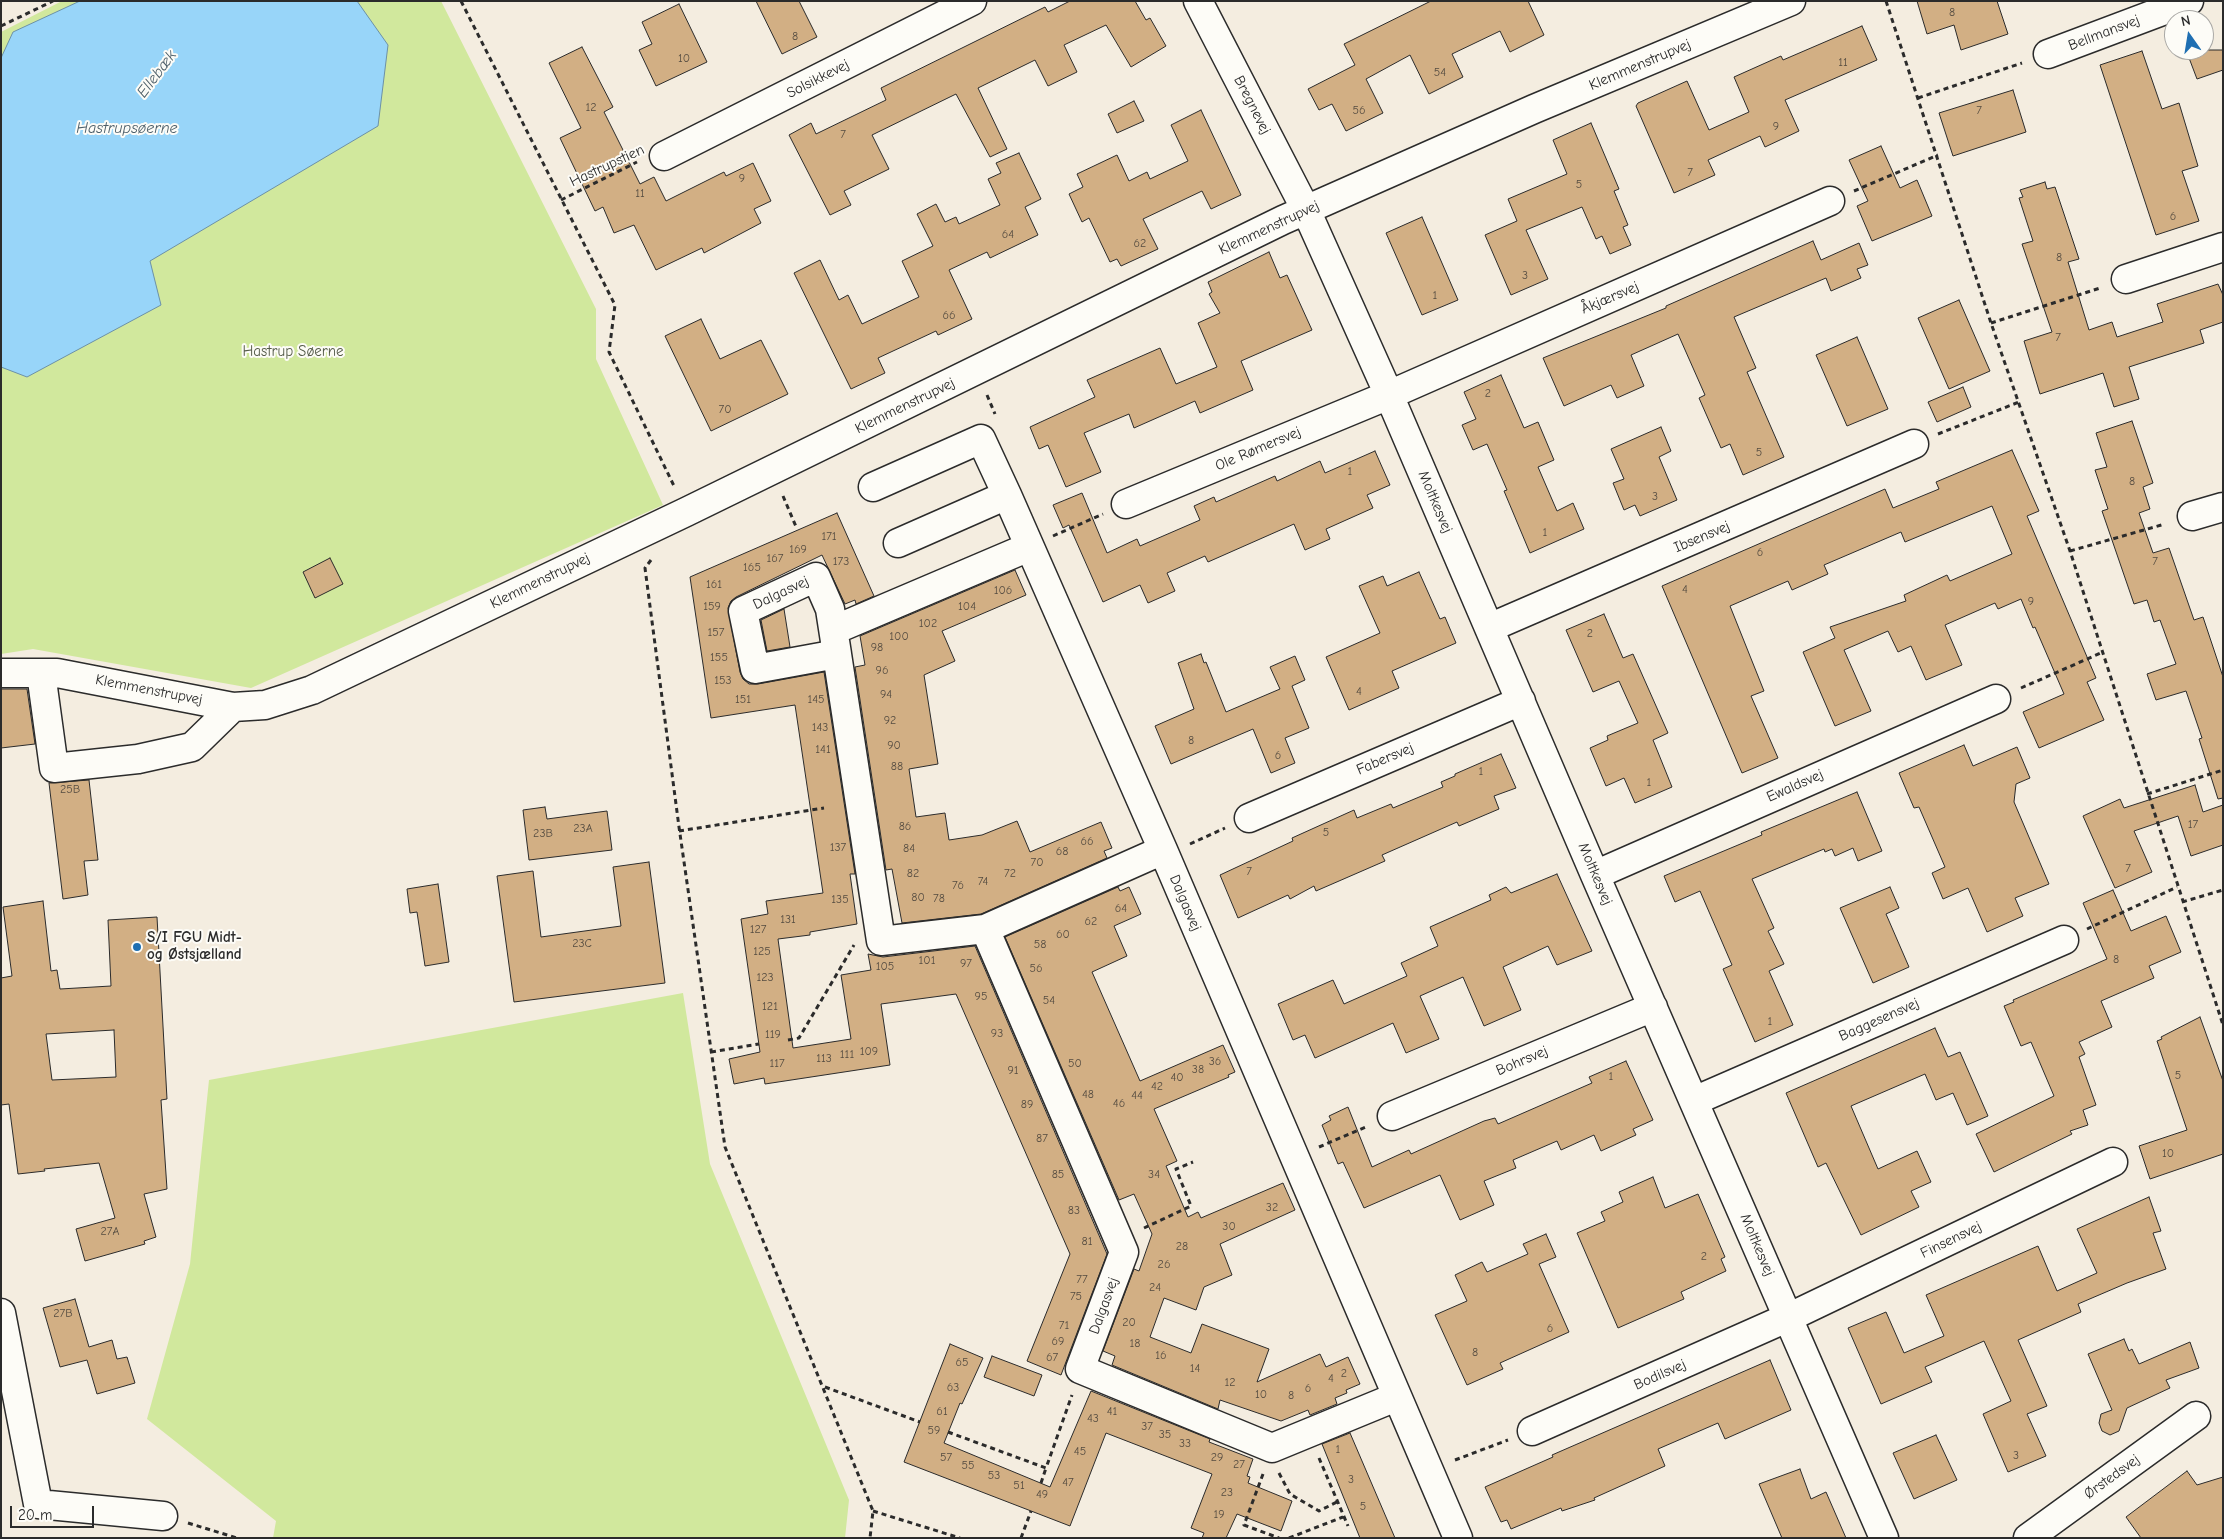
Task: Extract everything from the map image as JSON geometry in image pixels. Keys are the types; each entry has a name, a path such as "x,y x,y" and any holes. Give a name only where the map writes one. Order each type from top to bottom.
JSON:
{"street":[{"name":"Solsikkevej","path":"664,156 972,1"},
{"name":"Bregnevej","path":"1198,1 1306,210"},
{"name":"Klemmenstrupvej","path":"1,673 56,673 233,707 265,705 312,690 686,512 1306,210 1534,109 1791,1"},
{"name":"Bellmansvej","path":"2048,54 2189,1"},
{"name":"Åkjærsvej","path":"1390,395 1830,201"},
{"name":"Moltkesvej","path":"1306,210 1390,395 1595,875 1884,1538"},
{"path":"2126,279 2223,247"},
{"name":"Ole Rømersvej","path":"1126,504 1390,395"},
{"name":"Dalgasvej","path":"873,487 981,439 1006,495 1039,542 1162,850 1458,1538"},
{"name":"Ibsensvej","path":"1489,628 1914,444"},
{"path":"898,543 1006,495"},
{"path":"2192,516 2223,507"},
{"path":"1039,542 836,642 881,941 985,929 1162,850"},
{"path":"41,673 54,768 138,759 192,747 233,707"},
{"name":"Ewaldsvej","path":"1595,875 1996,699"},
{"name":"Fabersvej","path":"1249,818 1521,701"},
{"name":"Dalgasvej","path":"985,929 1124,1252 1080,1369"},
{"name":"Baggesensvej","path":"1694,1101 2064,940"},
{"name":"Bohrsvej","path":"1392,1116 1653,1007"},
{"name":"Finsensvej","path":"1788,1318 2113,1162"},
{"path":"1,1313 38,1504 163,1516"},
{"name":"Bodilsvej","path":"1532,1431 1788,1318"},
{"path":"1080,1369 1271,1451 1308,1433 1396,1397"},
{"name":"Ørstedsvej","path":"2028,1538 2196,1416"}],"path":[{"path":"1,26 53,1"},
{"path":"462,1 614,305 609,352 686,512"},
{"path":"1886,1 1938,155 1991,323 2070,551 2177,888 2223,1025"},
{"path":"1918,98 2048,54"},
{"path":"1830,201 1938,155"},
{"name":"Hastrupstien","path":"561,200 650,156 664,156"},
{"path":"1991,323 2126,279"},
{"path":"978,398 987,394"},
{"path":"1914,444 2019,402"},
{"path":"780,489 797,529"},
{"path":"1039,542 1126,504"},
{"path":"2070,551 2192,516"},
{"path":"654,556 645,568 679,831 725,1147 873,1511 870,1538"},
{"path":"1996,699 2103,652"},
{"path":"2147,794 2223,770"},
{"path":"679,831 824,808"},
{"path":"1162,850 1183,846 1249,818"},
{"path":"2064,940 2177,888"},
{"path":"2182,902 2223,890"},
{"path":"788,1040 799,1038 853,945 881,941"},
{"path":"711,1052 759,1044"},
{"path":"1294,1158 1392,1116"},
{"path":"1119,1239 1191,1206 1176,1170 1193,1162"},
{"path":"1040,1483 1080,1369"},
{"path":"824,1387 920,1422"},
{"path":"1449,1463 1532,1431"},
{"path":"948,1432 1046,1468"},
{"path":"1308,1433 1348,1526"},
{"path":"1271,1451 1290,1494 1320,1511 1337,1502"},
{"path":"1271,1451 1244,1525 1278,1538"},
{"path":"873,1511 960,1538"},
{"path":"1021,1538 1031,1511"},
{"path":"163,1516 236,1538"},
{"path":"1289,1538 1343,1516"}],"green space":[{"name":"Hastrup Søerne","path":"62,1 441,1 596,309 596,359 663,505 251,688 33,649 1,654 1,32"},
{"path":"683,993 710,1164 849,1500 845,1538 273,1538 276,1521 147,1419 190,1264 209,1080"}],"water":[{"name":"Hastrupsøerne","path":"80,1 357,1 388,45 378,126 150,261 161,305 27,377 1,367 1,58 13,32"}],"building":[{"path":"756,1 799,1 817,37 782,54"},
{"path":"1070,1 1135,1 1146,20 1150,18 1166,46 1131,67 1106,25 1064,45 1077,72 1048,86 1035,60 978,88 1007,149 990,157 956,94 872,135 889,169 844,191 851,205 830,215 789,135 811,123 816,134 886,100 881,88 1045,7 1048,12"},
{"path":"1431,1 1528,1 1544,35 1510,52 1500,31 1452,54 1463,77 1429,94 1410,55 1366,79 1383,113 1346,131 1332,104 1319,110 1308,89 1355,65 1344,44"},
{"path":"1917,1 1997,1 2008,34 1961,50 1954,25 1927,34"},
{"path":"679,4 707,62 656,86 639,50 652,44 642,22"},
{"path":"1862,26 1877,60 1785,100 1799,131 1765,147 1760,136 1708,160 1715,175 1674,193 1636,106 1638,103 1687,81 1709,130 1749,112 1734,77 1781,56 1783,60"},
{"path":"582,47 613,107 604,112 640,184 654,177 666,201 724,172 726,176 753,163 771,201 754,209 761,223 704,253 702,248 656,270 634,225 614,233 603,207 595,211 560,138 581,128 549,63"},
{"path":"2214,50 2223,50 2223,70 2197,79 2190,60 2214,60"},
{"path":"2142,51 2162,109 2179,103 2198,166 2182,171 2199,221 2156,235 2100,65"},
{"path":"2013,90 2026,132 1953,156 1939,113"},
{"path":"1134,101 1144,121 1117,133 1108,114"},
{"path":"1201,110 1241,195 1211,209 1202,191 1143,219 1158,249 1121,266 1117,259 1110,262 1089,218 1082,222 1069,194 1083,187 1077,174 1117,155 1129,181 1147,172 1150,179 1188,161 1171,125"},
{"path":"1591,123 1619,189 1614,191 1628,225 1623,227 1631,245 1610,254 1602,236 1596,239 1582,207 1526,230 1548,279 1511,295 1485,235 1517,221 1508,199 1567,174 1553,140"},
{"path":"1881,146 1900,188 1917,180 1932,216 1872,241 1857,206 1868,201 1849,160"},
{"path":"1019,153 1041,199 1025,207 1038,235 990,258 987,252 949,270 972,319 938,335 936,331 878,358 885,373 851,389 794,273 820,260 839,300 848,295 862,324 919,297 902,261 933,246 917,214 936,204 945,222 956,217 959,224 1000,205 988,179 1001,173 996,163"},
{"path":"2045,182 2047,189 2055,187 2079,259 2068,262 2089,330 2112,322 2117,337 2163,322 2157,304 2218,284 2223,295 2223,322 2200,330 2204,343 2129,367 2139,399 2114,407 2103,373 2040,394 2024,341 2052,332 2022,244 2033,241 2019,198 2023,197 2020,190"},
{"path":"1422,217 1458,300 1422,315 1386,233"},
{"path":"1813,241 1821,260 1859,243 1868,265 1857,269 1861,278 1831,291 1826,278 1734,317 1756,368 1747,372 1784,457 1743,475 1730,444 1721,448 1699,398 1705,395 1678,334 1631,355 1644,386 1617,398 1611,385 1564,406 1543,358 1666,308 1666,306"},
{"path":"1269,252 1280,278 1287,275 1312,330 1241,361 1253,390 1200,413 1195,401 1134,428 1129,414 1084,433 1101,472 1066,487 1048,445 1039,449 1030,427 1095,397 1087,380 1160,348 1176,384 1217,367 1198,323 1220,313 1209,294 1212,292 1208,282"},
{"path":"1959,300 1990,371 1949,389 1918,318"},
{"path":"701,319 720,359 761,340 788,394 711,431 665,336"},
{"path":"1857,337 1888,409 1847,426 1816,355"},
{"path":"1501,375 1524,428 1538,422 1554,460 1538,467 1557,511 1573,503 1584,529 1530,553 1504,491 1507,490 1487,444 1473,450 1462,425 1476,419 1464,392"},
{"path":"1963,387 1971,407 1937,422 1928,402"},
{"path":"2132,421 2153,483 2143,487 2150,509 2139,513 2153,553 2169,548 2194,620 2203,617 2223,677 2223,798 2218,799 2199,739 2202,738 2186,691 2156,700 2147,674 2176,664 2160,620 2154,622 2147,600 2134,604 2102,511 2108,509 2095,470 2107,467 2096,433"},
{"path":"1661,427 1671,451 1659,457 1677,500 1640,516 1635,505 1624,510 1613,483 1624,479 1611,449"},
{"path":"2012,450 2039,511 2027,516 2096,678 2087,682 2104,720 2039,748 2023,712 2064,694 2021,599 1998,609 1995,603 1945,625 1962,665 1926,680 1911,646 1898,652 1888,631 1844,650 1871,711 1835,726 1803,652 1835,638 1830,627 1906,601 1904,595 1947,575 1950,581 2012,554 1992,506 1905,542 1901,532 1824,565 1828,574 1792,590 1788,581 1730,606 1764,691 1751,696 1778,758 1742,773 1662,586 1885,489 1893,508 1939,489 1936,482"},
{"path":"1375,451 1390,485 1367,495 1373,508 1326,529 1330,539 1305,550 1294,524 1208,562 1205,556 1167,573 1175,591 1148,603 1140,585 1103,602 1069,525 1063,528 1053,505 1082,493 1107,553 1137,539 1140,546 1200,520 1194,506 1214,497 1216,502 1275,476 1277,481 1320,461 1325,473"},
{"path":"837,513 874,596 856,604 855,600 845,604 822,555 736,597 731,601 728,608 740,672 743,679 749,684 824,672 855,874 850,874 857,924 810,932 810,935 778,939 793,1048 851,1039 841,975 871,970 868,954 883,957 975,946 1107,1254 1061,1375 1027,1361 1070,1254 956,994 881,1004 890,1065 765,1084 764,1078 734,1084 729,1059 760,1052 741,919 768,914 766,901 823,893 795,705 711,718 690,577"},
{"path":"330,558 343,584 315,598 303,572"},
{"path":"1015,570 1026,595 942,631 955,661 924,675 938,764 909,769 916,817 945,813 949,840 982,835 1017,821 1030,852 1101,822 1112,848 1104,851 1107,858 981,914 902,923 892,869 886,870 855,667 865,665 860,636"},
{"path":"1419,572 1440,619 1445,617 1456,643 1392,671 1399,688 1349,710 1326,657 1380,633 1359,586 1383,576 1387,586"},
{"path":"784,609 790,647 767,651 761,620"},
{"path":"1604,614 1623,658 1633,654 1668,733 1653,740 1672,787 1635,803 1624,778 1606,786 1590,748 1608,740 1607,736 1638,723 1619,681 1593,692 1566,630"},
{"path":"1201,654 1226,712 1280,689 1270,667 1295,656 1305,680 1292,686 1309,728 1285,738 1295,763 1271,773 1253,729 1171,764 1155,726 1194,709 1178,663"},
{"path":"1,689 27,689 35,744 1,748"},
{"path":"1964,745 1973,766 2017,747 2030,778 2016,784 2014,802 2049,884 2015,898 2023,916 1987,932 1968,888 1943,899 1932,873 1945,867 1919,807 1914,808 1899,773"},
{"path":"1501,754 1516,788 1494,796 1499,809 1459,826 1457,822 1382,855 1385,861 1316,891 1314,886 1290,899 1288,895 1238,918 1220,875 1293,841 1292,838 1354,810 1357,818 1391,804 1393,808 1443,787 1441,782 1455,776 1455,774"},
{"path":"89,780 98,860 84,861 88,895 63,899 49,783"},
{"path":"2195,785 2203,812 2223,805 2223,845 2191,856 2178,816 2134,831 2152,872 2115,888 2083,816 2120,799 2124,808"},
{"path":"1857,792 1882,851 1858,861 1853,848 1835,856 1832,849 1825,852 1824,849 1752,879 1774,928 1768,931 1784,964 1769,971 1793,1025 1755,1042 1723,969 1732,965 1700,891 1675,902 1664,876 1762,835 1761,832"},
{"path":"545,807 547,819 607,811 612,850 529,860 523,810"},
{"path":"649,862 665,983 514,1002 497,876 533,871 541,937 621,926 613,867"},
{"path":"1557,874 1592,951 1557,965 1548,946 1503,967 1521,1010 1484,1026 1463,977 1420,996 1439,1039 1406,1053 1393,1023 1315,1058 1305,1035 1293,1040 1278,1004 1333,980 1344,1004 1407,976 1401,963 1438,946 1430,927 1491,900 1489,895 1506,887 1511,893"},
{"path":"438,884 449,962 425,966 417,912 410,913 407,889"},
{"path":"1118,887 1120,891 1129,887 1141,914 1114,926 1127,956 1092,972 1140,1081 1223,1045 1235,1072 1228,1075 1229,1077 1154,1109 1177,1161 1166,1166 1188,1217 1198,1212 1201,1218 1283,1183 1295,1210 1220,1244 1232,1275 1204,1287 1196,1310 1164,1298 1150,1337 1191,1353 1202,1324 1269,1349 1257,1382 1320,1354 1326,1367 1348,1357 1360,1384 1346,1390 1347,1393 1335,1398 1337,1404 1310,1415 1308,1410 1281,1421 1220,1400 1218,1409 1112,1365 1115,1356 1103,1351 1134,1269 1139,1271 1152,1234 1134,1194 1119,1200 1005,937"},
{"path":"1890,887 1899,908 1886,914 1909,967 1873,983 1840,908"},
{"path":"2113,890 2131,931 2166,916 2181,952 2149,966 2154,978 2101,1001 2112,1027 2079,1042 2085,1054 2079,1057 2096,1105 2083,1110 2088,1125 2070,1131 2072,1134 1994,1172 1976,1134 2054,1096 2031,1042 2021,1046 2004,1006 2014,1002 2013,1000 2107,959 2083,903"},
{"path":"43,901 51,971 57,970 60,989 111,986 108,920 157,917 167,1099 161,1100 167,1189 144,1194 156,1237 144,1241 145,1244 85,1261 76,1229 115,1218 99,1163 18,1174 9,1104 1,1105 1,978 12,976 3,907","holes":["114,1030 116,1077 52,1080 46,1034"]},
{"path":"2200,1017 2223,1081 2223,1154 2150,1179 2139,1146 2187,1130 2157,1041 2162,1039 2161,1037"},
{"path":"1935,1028 1948,1057 1960,1052 1988,1116 1967,1125 1953,1093 1936,1100 1925,1074 1851,1106 1878,1169 1917,1151 1931,1182 1911,1191 1919,1207 1861,1235 1826,1163 1818,1167 1786,1093"},
{"path":"1626,1061 1653,1120 1633,1129 1636,1135 1601,1151 1594,1135 1561,1150 1557,1141 1513,1160 1516,1168 1484,1181 1494,1205 1460,1220 1440,1175 1364,1208 1343,1162 1338,1164 1322,1125 1331,1120 1329,1116 1348,1107 1372,1167 1409,1150 1411,1154 1484,1121 1495,1118 1498,1124 1592,1083 1589,1077"},
{"path":"1653,1177 1665,1208 1698,1194 1725,1257 1721,1259 1726,1271 1681,1292 1684,1299 1618,1328 1577,1233 1605,1221 1601,1212 1623,1202 1619,1192"},
{"path":"2149,1197 2161,1231 2153,1233 2166,1269 2078,1304 2081,1312 2018,1340 2047,1406 2027,1414 2046,1456 2008,1472 1983,1414 2011,1401 1984,1341 1925,1367 1932,1382 1881,1404 1848,1328 1886,1312 1904,1353 1944,1336 1926,1295 2038,1246 2057,1291 2097,1273 2077,1229"},
{"path":"1546,1234 1556,1257 1539,1264 1569,1332 1500,1363 1503,1369 1467,1385 1435,1315 1467,1301 1455,1275 1482,1262 1487,1272 1528,1254 1523,1244"},
{"path":"75,1299 89,1347 112,1340 117,1359 127,1357 135,1383 97,1394 87,1360 60,1367 43,1308"},
{"path":"2124,1339 2129,1351 2132,1349 2139,1364 2190,1342 2199,1368 2166,1380 2170,1388 2127,1408 2119,1431 2110,1435 2102,1431 2099,1423 2101,1414 2112,1410 2088,1354"},
{"path":"950,1344 983,1358 962,1404 960,1403 944,1443 1050,1487 1091,1391 1210,1439 1209,1442 1253,1459 1247,1476 1250,1477 1248,1483 1292,1501 1281,1531 1237,1514 1226,1538 1202,1538 1204,1533 1191,1528 1212,1474 1106,1433 1070,1526 904,1462"},
{"path":"992,1356 1042,1375 1034,1396 984,1377"},
{"path":"1770,1360 1791,1410 1725,1439 1718,1423 1658,1449 1665,1466 1594,1498 1595,1500 1562,1511 1561,1508 1511,1529 1507,1520 1501,1522 1485,1487 1553,1457 1552,1455"},
{"path":"1350,1433 1395,1538 1360,1538 1322,1444"},
{"path":"1936,1435 1957,1480 1914,1499 1893,1453"},
{"path":"1800,1469 1811,1499 1826,1492 1846,1538 1782,1538 1759,1484"},
{"path":"2187,1471 2197,1485 2223,1477 2223,1538 2141,1538 2126,1517"}],"place":[{"name":"S/I FGU Midt- og Østsjælland","path":"137,947"}],"water label":[{"name":"Ellebæk","path":"157,74"}]}
